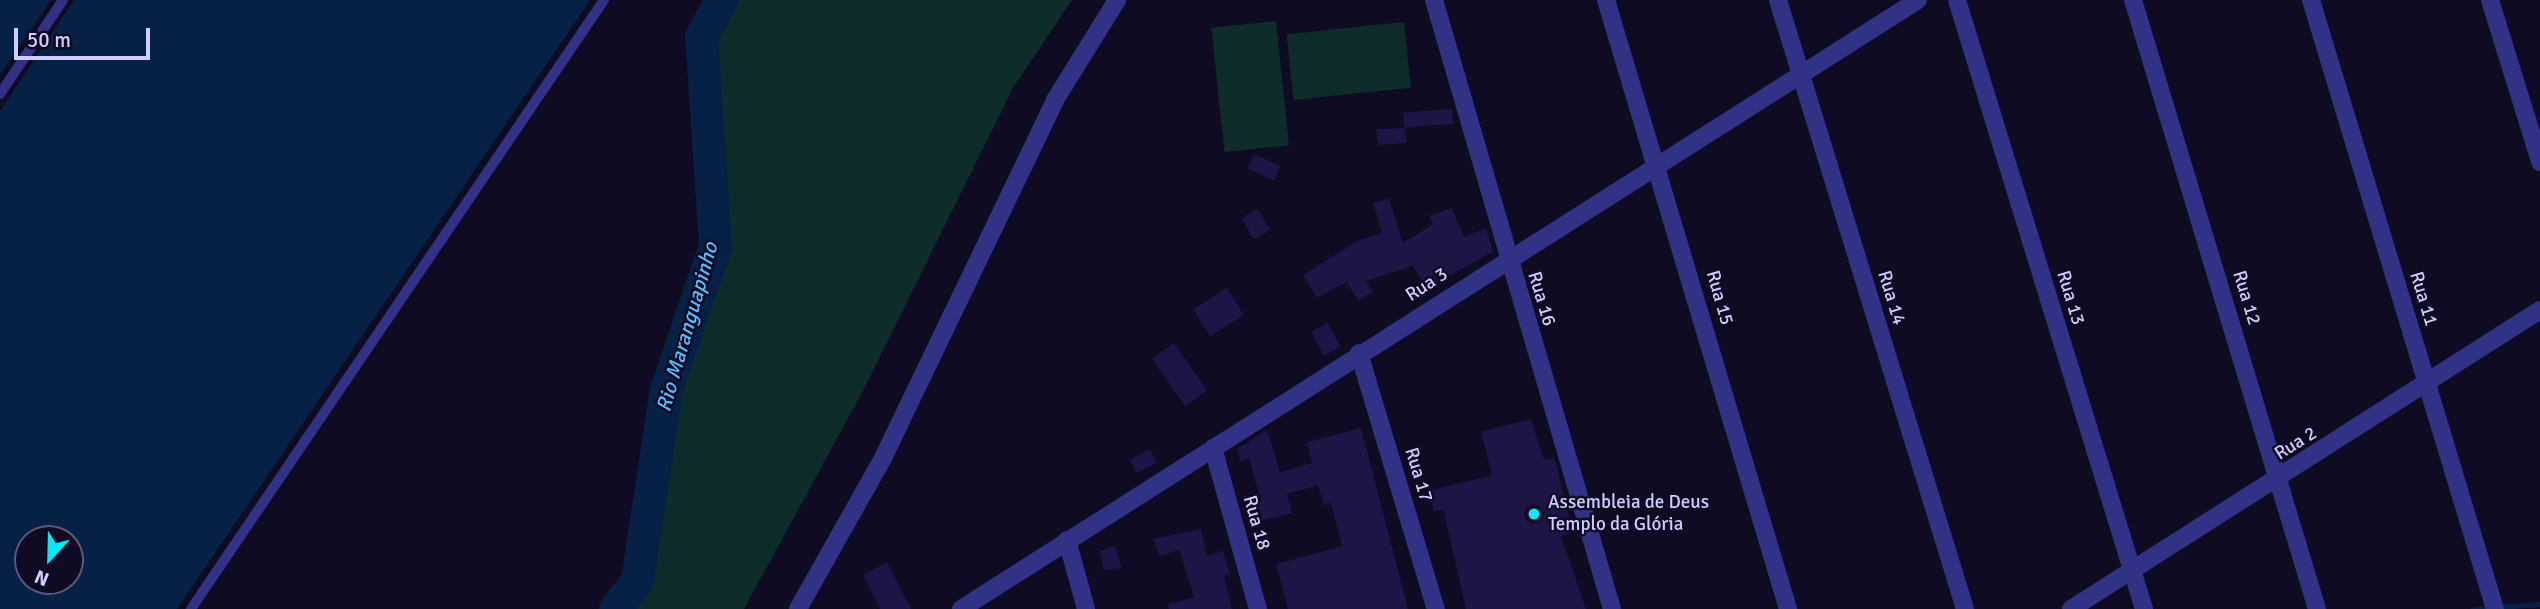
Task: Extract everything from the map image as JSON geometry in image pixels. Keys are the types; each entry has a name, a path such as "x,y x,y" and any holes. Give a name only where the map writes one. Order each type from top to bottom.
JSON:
{"street":[{"path":"798,609 883,458 1055,100 1117,0"},
{"name":"Rua 16","path":"1434,0 1507,259 1612,609"},
{"name":"Rua 15","path":"1606,0 1658,163 1788,609"},
{"name":"Rua 14","path":"1778,0 1965,609"},
{"name":"Rua 3","path":"961,609 1507,259 1918,0"},
{"name":"Rua 13","path":"1957,0 2144,609"},
{"name":"Rua 12","path":"2133,0 2280,479 2317,609"},
{"name":"Rua 11","path":"2311,0 2495,609"},
{"path":"2490,0 2540,162"},
{"name":"Rua 2","path":"2071,609 2427,386 2540,310"},
{"name":"Rua 17","path":"1360,353 1437,609"},
{"name":"Rua 18","path":"1213,448 1258,609"},
{"path":"1068,540 1086,609"}],"lane":[{"path":"0,94 63,0"},
{"path":"191,609 604,0"}],"green space":[{"path":"721,0 1072,0 1013,88 863,391 744,609 615,609 637,580 666,389 715,245 701,36"},
{"path":"1276,21 1289,145 1224,152 1211,28"},
{"path":"1404,22 1411,88 1294,100 1287,34"}],"water":[{"path":"0,0 51,0 0,75"},
{"path":"74,0 590,0 177,609 0,609 0,111"}],"building":[{"path":"1452,109 1453,124 1404,127 1403,112"},
{"path":"1404,128 1407,143 1378,145 1376,129"},
{"path":"1254,154 1280,166 1274,181 1247,169"},
{"path":"1389,198 1403,243 1433,224 1429,216 1452,208 1464,237 1486,228 1493,252 1426,288 1413,266 1366,281 1373,292 1358,301 1347,282 1317,298 1303,275 1357,241 1382,233 1373,203"},
{"path":"1258,209 1270,230 1254,239 1242,218"},
{"path":"1227,288 1244,315 1210,336 1193,309"},
{"path":"1328,323 1341,347 1324,356 1311,332"},
{"path":"1174,343 1207,391 1185,406 1152,358"},
{"path":"1531,419 1544,460 1554,458 1557,468 1573,533 1561,536 1586,609 1466,609 1443,509 1434,511 1429,491 1492,475 1481,432"},
{"path":"1361,428 1408,609 1288,609 1276,564 1342,546 1331,503 1324,505 1318,485 1287,494 1292,513 1254,523 1249,505 1261,501 1249,458 1240,461 1237,449 1267,430 1280,472 1312,463 1307,442"},
{"path":"1150,449 1157,462 1137,473 1130,460"},
{"path":"1201,529 1207,556 1223,551 1230,574 1224,576 1232,609 1169,609 1168,604 1194,597 1179,550 1159,556 1153,539"},
{"path":"1115,546 1122,568 1103,570 1100,551"},
{"path":"887,562 911,609 880,609 863,575"}],"waterway":[{"name":"Rio Maranguapinho","path":"615,609 637,580 666,389 715,245 701,36 721,0"},
{"path":"2473,609 2540,604"}],"place":[{"name":"Assembleia de Deus Templo da Glória","path":"1534,514"}]}
